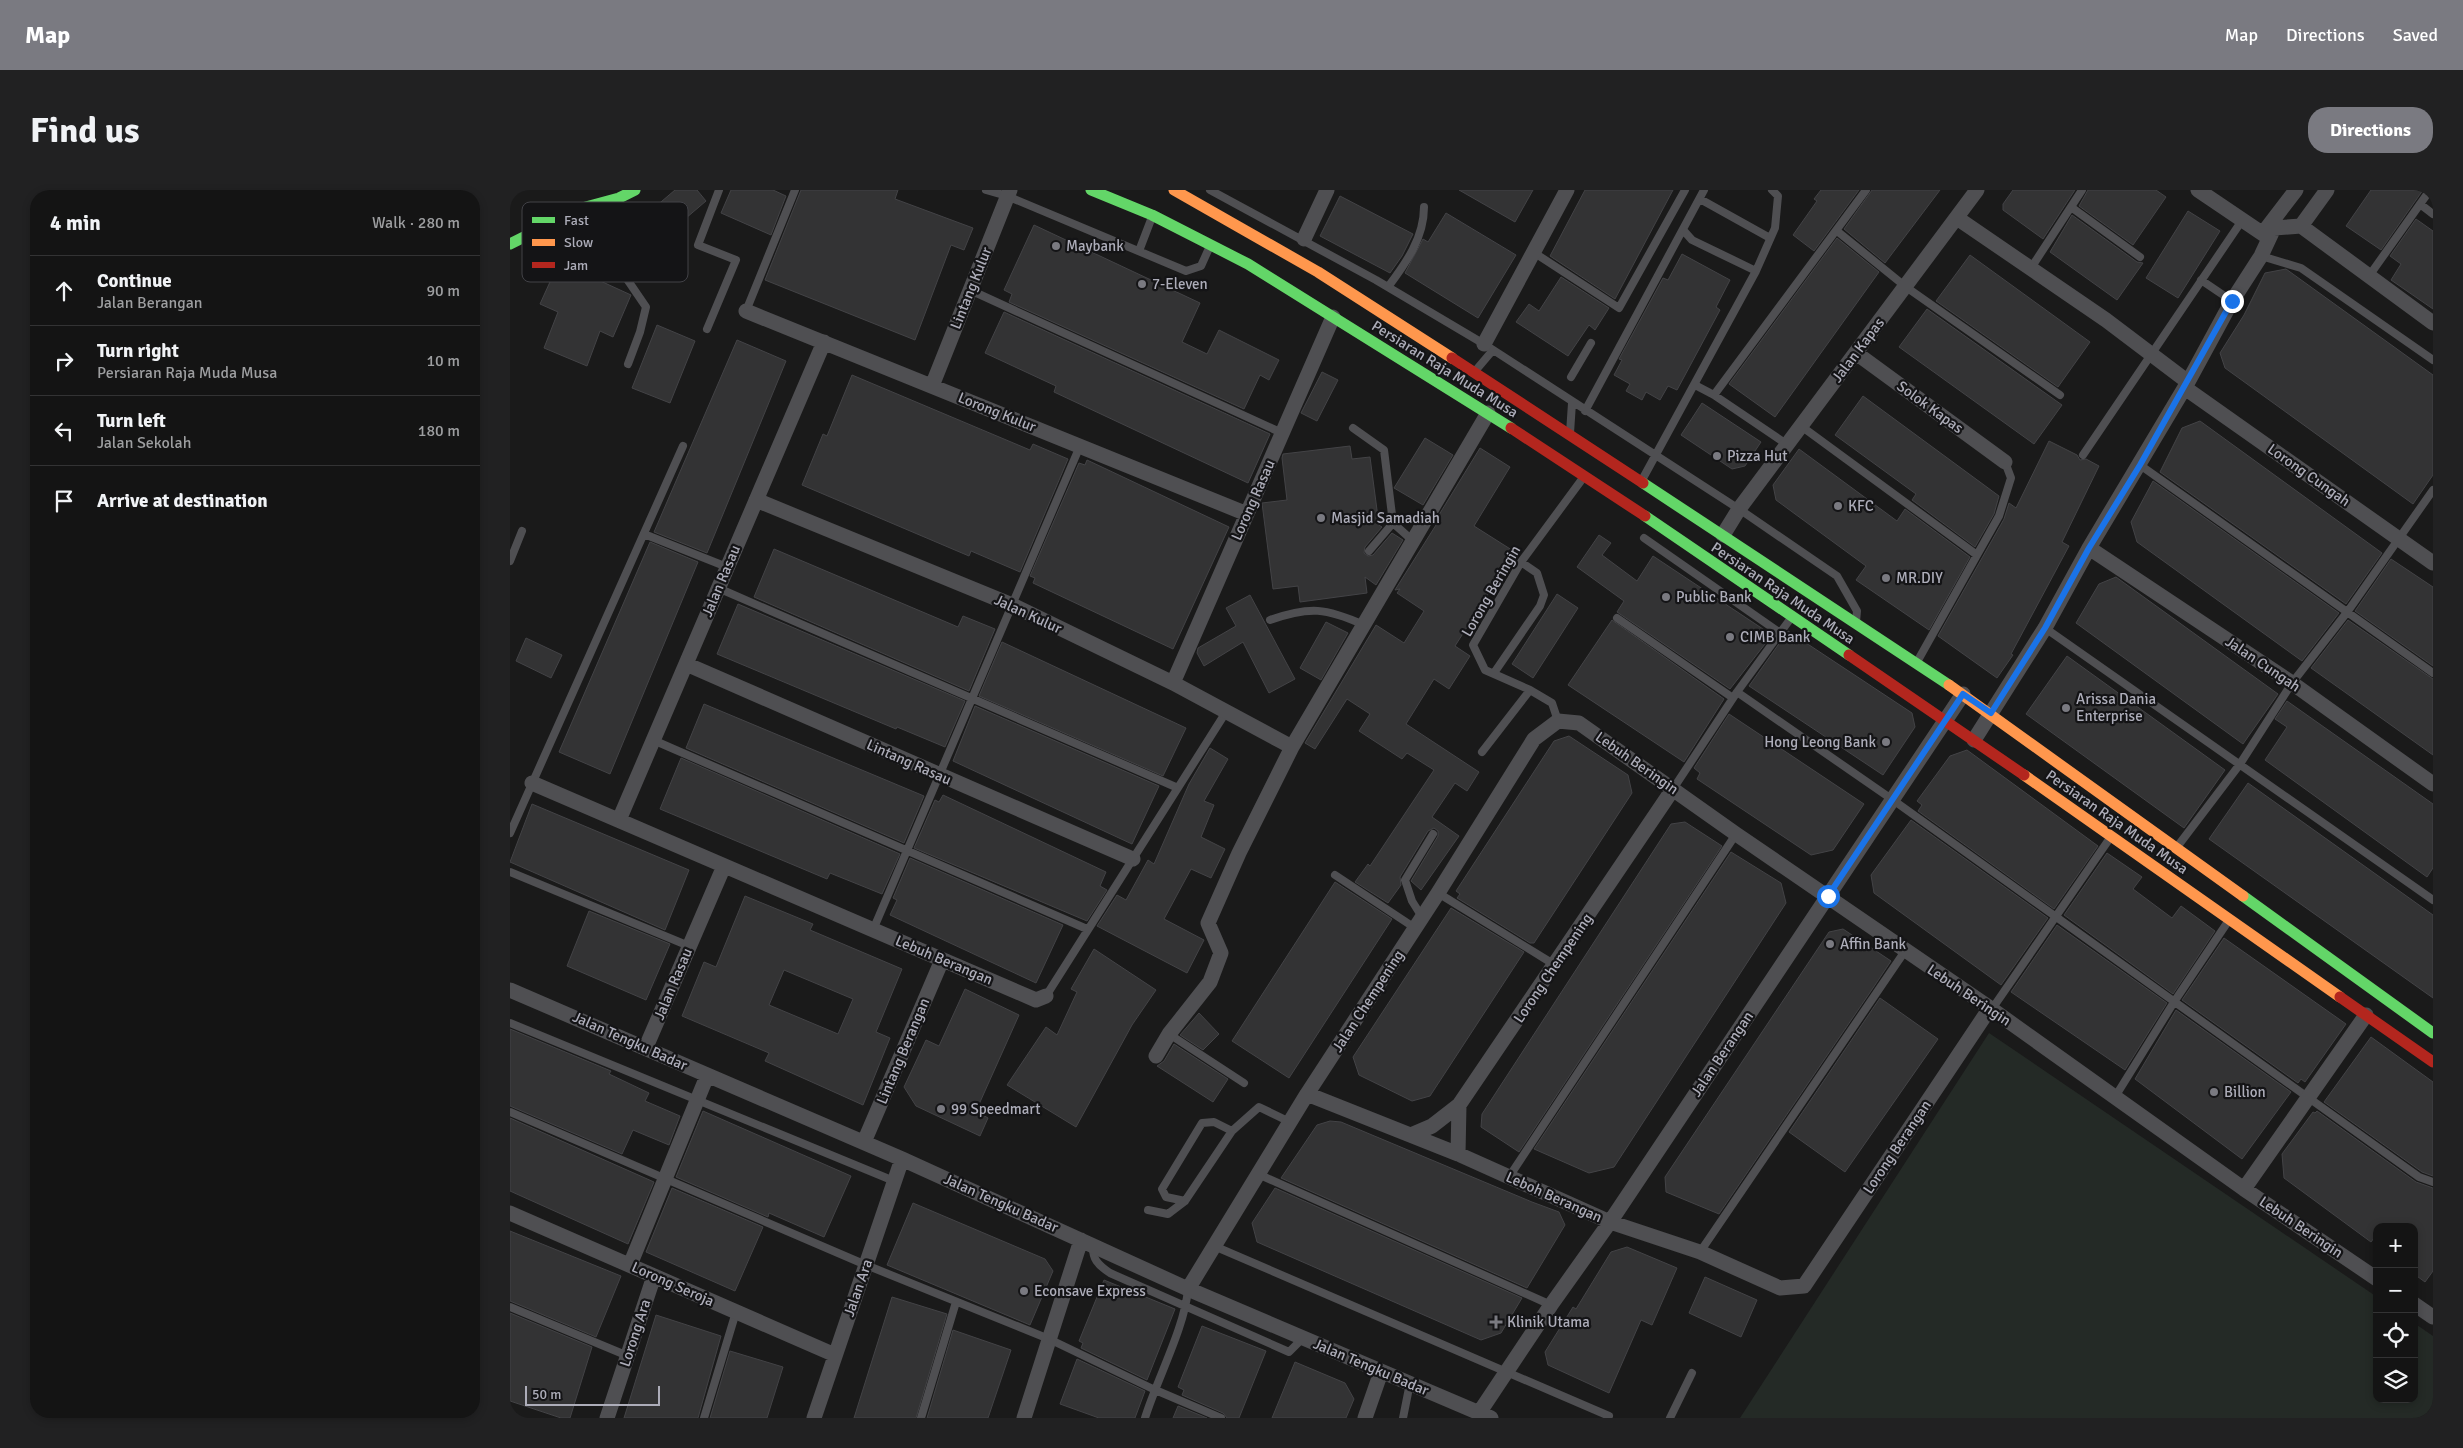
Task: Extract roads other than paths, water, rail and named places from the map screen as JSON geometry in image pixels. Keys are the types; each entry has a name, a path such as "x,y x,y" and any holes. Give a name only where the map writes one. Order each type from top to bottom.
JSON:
{"main road":[{"path":"587,202 596,190"},
{"path":"597,202 617,194 635,190"},
{"name":"Persiaran Raja Muda Musa","path":"1092,190 1152,215 1292,290 1488,413 1974,740 2433,1062"},
{"name":"Persiaran Raja Muda Musa","path":"1174,190 1224,216 1318,272 1475,372 1963,694 2433,1033"},
{"path":"510,244 522,238"}],"street":[{"path":"1304,239 1326,190"},
{"path":"1489,347 1533,252 1567,190"},
{"name":"Jalan Kapas","path":"1723,535 1739,509 1977,190"},
{"path":"2198,190 2266,235"},
{"path":"1974,740 2045,628 2089,548 2186,385 2232,301 2261,256 2266,235 2296,190"},
{"path":"2301,226 2328,190"},
{"name":"Lintang Kulur","path":"932,386 1008,193"},
{"name":"Lorong Cungah","path":"1957,218 2106,320 2151,354 2186,385 2433,563"},
{"path":"2266,235 2274,228 2301,226 2433,323"},
{"name":"Lorong Kulur","path":"746,311 1247,514"},
{"name":"Lorong Rasau","path":"1173,683 1333,317"},
{"name":"Jalan Rasau","path":"619,820 824,342"},
{"name":"Solok Kapas","path":"1856,353 2005,462"},
{"path":"1156,1056 1170,1034 1210,982 1221,953 1208,923 1239,853 1292,747 1488,413"},
{"name":"Jalan Kulur","path":"756,500 1012,605 1173,683 1292,747"},
{"name":"Jalan Cungah","path":"2089,548 2292,683 2433,784"},
{"name":"Lintang Rasau","path":"686,664 1133,859"},
{"name":"Jalan Berangan","path":"1485,1415 1506,1372 1551,1304 1610,1222 1963,694"},
{"name":"Lebuh Beringin","path":"1558,721 1579,723 1736,834 1828,896 1905,952 1991,1009 2244,1189 2373,1276"},
{"name":"Jalan Chempening","path":"1188,1289 1307,1094 1419,923 1534,740 1558,721"},
{"name":"Lebuh Berangan","path":"532,783 1036,1000 1046,996"},
{"name":"Lorong Chempening","path":"1459,1105 1674,789"},
{"name":"Jalan Rasau","path":"646,1048 724,866"},
{"name":"Lintang Berangan","path":"864,1142 942,960"},
{"name":"Jalan Tengku Badar","path":"510,990 864,1142 1188,1289 1485,1415"},
{"name":"Lorong Berangan","path":"1804,1286 1991,1009"},
{"path":"2244,1189 2307,1096 2366,1015"},
{"path":"630,1265 707,1076"},
{"name":"Leboh Berangan","path":"1307,1094 1458,1154 1610,1222 1700,1252 1780,1288 1804,1286"},
{"path":"1411,1135 1432,1126 1459,1105"},
{"path":"1458,1154 1459,1105"},
{"name":"Jalan Ara","path":"814,1418 902,1159"},
{"name":"Lorong Seroja","path":"510,1213 835,1355"},
{"path":"1024,1418 1049,1340 1087,1243"},
{"name":"Lorong Ara","path":"607,1418 654,1276"},
{"path":"2418,1307 2433,1317"},
{"path":"1365,1418 1382,1372"}],"lane":[{"path":"707,328 736,260 698,245 719,190"},
{"path":"746,311 795,190"},
{"path":"986,190 1008,193 1186,271 1201,266 1211,245"},
{"path":"1210,190 1304,239 1489,347 1572,403 1656,454 1739,509 1837,576 1858,610 1856,624"},
{"path":"1533,252 1619,308 1685,190"},
{"path":"1585,411 1684,231 1704,190"},
{"path":"1641,482 1756,271 1775,228 1778,196 1772,190"},
{"path":"1714,395 1837,232 1866,190"},
{"path":"2031,268 2082,190"},
{"path":"2369,276 2430,190"},
{"path":"1700,199 1770,238"},
{"path":"2420,204 2433,214"},
{"path":"2071,206 2140,257"},
{"path":"1388,287 1408,261 1420,230 1424,207"},
{"path":"1139,251 1152,215"},
{"path":"2083,455 2243,219"},
{"path":"1684,231 1692,240 1756,271"},
{"path":"1837,232 1906,287 2060,395"},
{"path":"2261,256 2301,268 2433,360"},
{"path":"2201,280 2232,301"},
{"path":"628,364 640,332 646,307 629,282"},
{"path":"970,290 1282,433"},
{"path":"1571,377 1591,343"},
{"path":"1475,372 1489,347"},
{"path":"1695,385 1714,395 1788,445"},
{"path":"1570,435 1572,403"},
{"path":"1801,426 1977,555"},
{"path":"1353,428 1384,450 1393,523 1412,540"},
{"path":"510,833 683,446"},
{"path":"873,930 1080,446"},
{"path":"1917,664 1999,516 2011,478 2005,462"},
{"path":"2140,465 2348,611 2433,674"},
{"name":"Lorong Beringin","path":"1558,721 1552,703 1530,690 1485,670 1473,645 1521,562 1584,476"},
{"path":"2177,847 2240,764 2292,683 2348,611 2433,490"},
{"path":"1369,551 1393,523"},
{"path":"510,561 522,531"},
{"path":"644,534 727,567"},
{"path":"1644,538 1780,633"},
{"path":"1494,673 1540,606 1544,595 1537,573 1521,562"},
{"path":"718,588 1178,788"},
{"path":"1270,620 1289,613 1314,610 1334,612 1364,625"},
{"path":"1674,789 1735,695 1792,616"},
{"path":"1617,618 1893,800 2419,1177 2433,1182"},
{"path":"2045,628 2433,900"},
{"path":"1482,752 1530,690"},
{"name":"Lebuh Berangan","path":"1046,996 1226,712"},
{"path":"653,740 1087,929"},
{"path":"1419,923 1405,880 1433,834"},
{"path":"1508,1177 1736,834"},
{"path":"1991,1009 2112,837"},
{"path":"510,872 689,946"},
{"path":"1335,875 1419,923"},
{"path":"1438,893 1555,965"},
{"path":"2115,1097 2174,1002 2230,919"},
{"path":"1700,1252 1905,952"},
{"path":"510,1023 894,1181"},
{"path":"1170,1034 1244,1083"},
{"path":"1148,1210 1168,1214 1185,1201 1232,1131 1259,1107 1290,1122"},
{"path":"510,1112 665,1180 1049,1340 1153,1389 1221,1418"},
{"path":"1185,1201 1166,1197 1162,1189 1202,1123 1214,1122 1232,1131"},
{"path":"1258,1174 1551,1304"},
{"path":"1087,1243 1099,1265 1110,1272 1289,1352 1302,1338"},
{"path":"1214,1246 1609,1416"},
{"path":"1145,1418 1153,1389 1186,1306 1188,1289"},
{"path":"921,1418 956,1302"},
{"path":"510,1307 628,1356"},
{"path":"704,1418 736,1312"},
{"path":"1670,1418 1692,1373"},
{"path":"1403,1418 1410,1383"}],"place":[{"name":"Maybank","path":"1056,246"},
{"name":"7-Eleven","path":"1142,284"},
{"name":"Pizza Hut","path":"1717,456"},
{"name":"KFC","path":"1838,506"},
{"name":"Masjid Samadiah","path":"1321,518"},
{"name":"MR.DIY","path":"1886,578"},
{"name":"Public Bank","path":"1666,597"},
{"name":"CIMB Bank","path":"1730,637"},
{"name":"Arissa Dania Enterprise","path":"2066,708"},
{"name":"Hong Leong Bank","path":"1886,742"},
{"name":"Affin Bank","path":"1830,944"},
{"name":"Billion","path":"2214,1092"},
{"name":"99 Speedmart","path":"941,1109"},
{"name":"Econsave Express","path":"1024,1291"},
{"name":"Klinik Utama","path":"1496,1322"}]}
